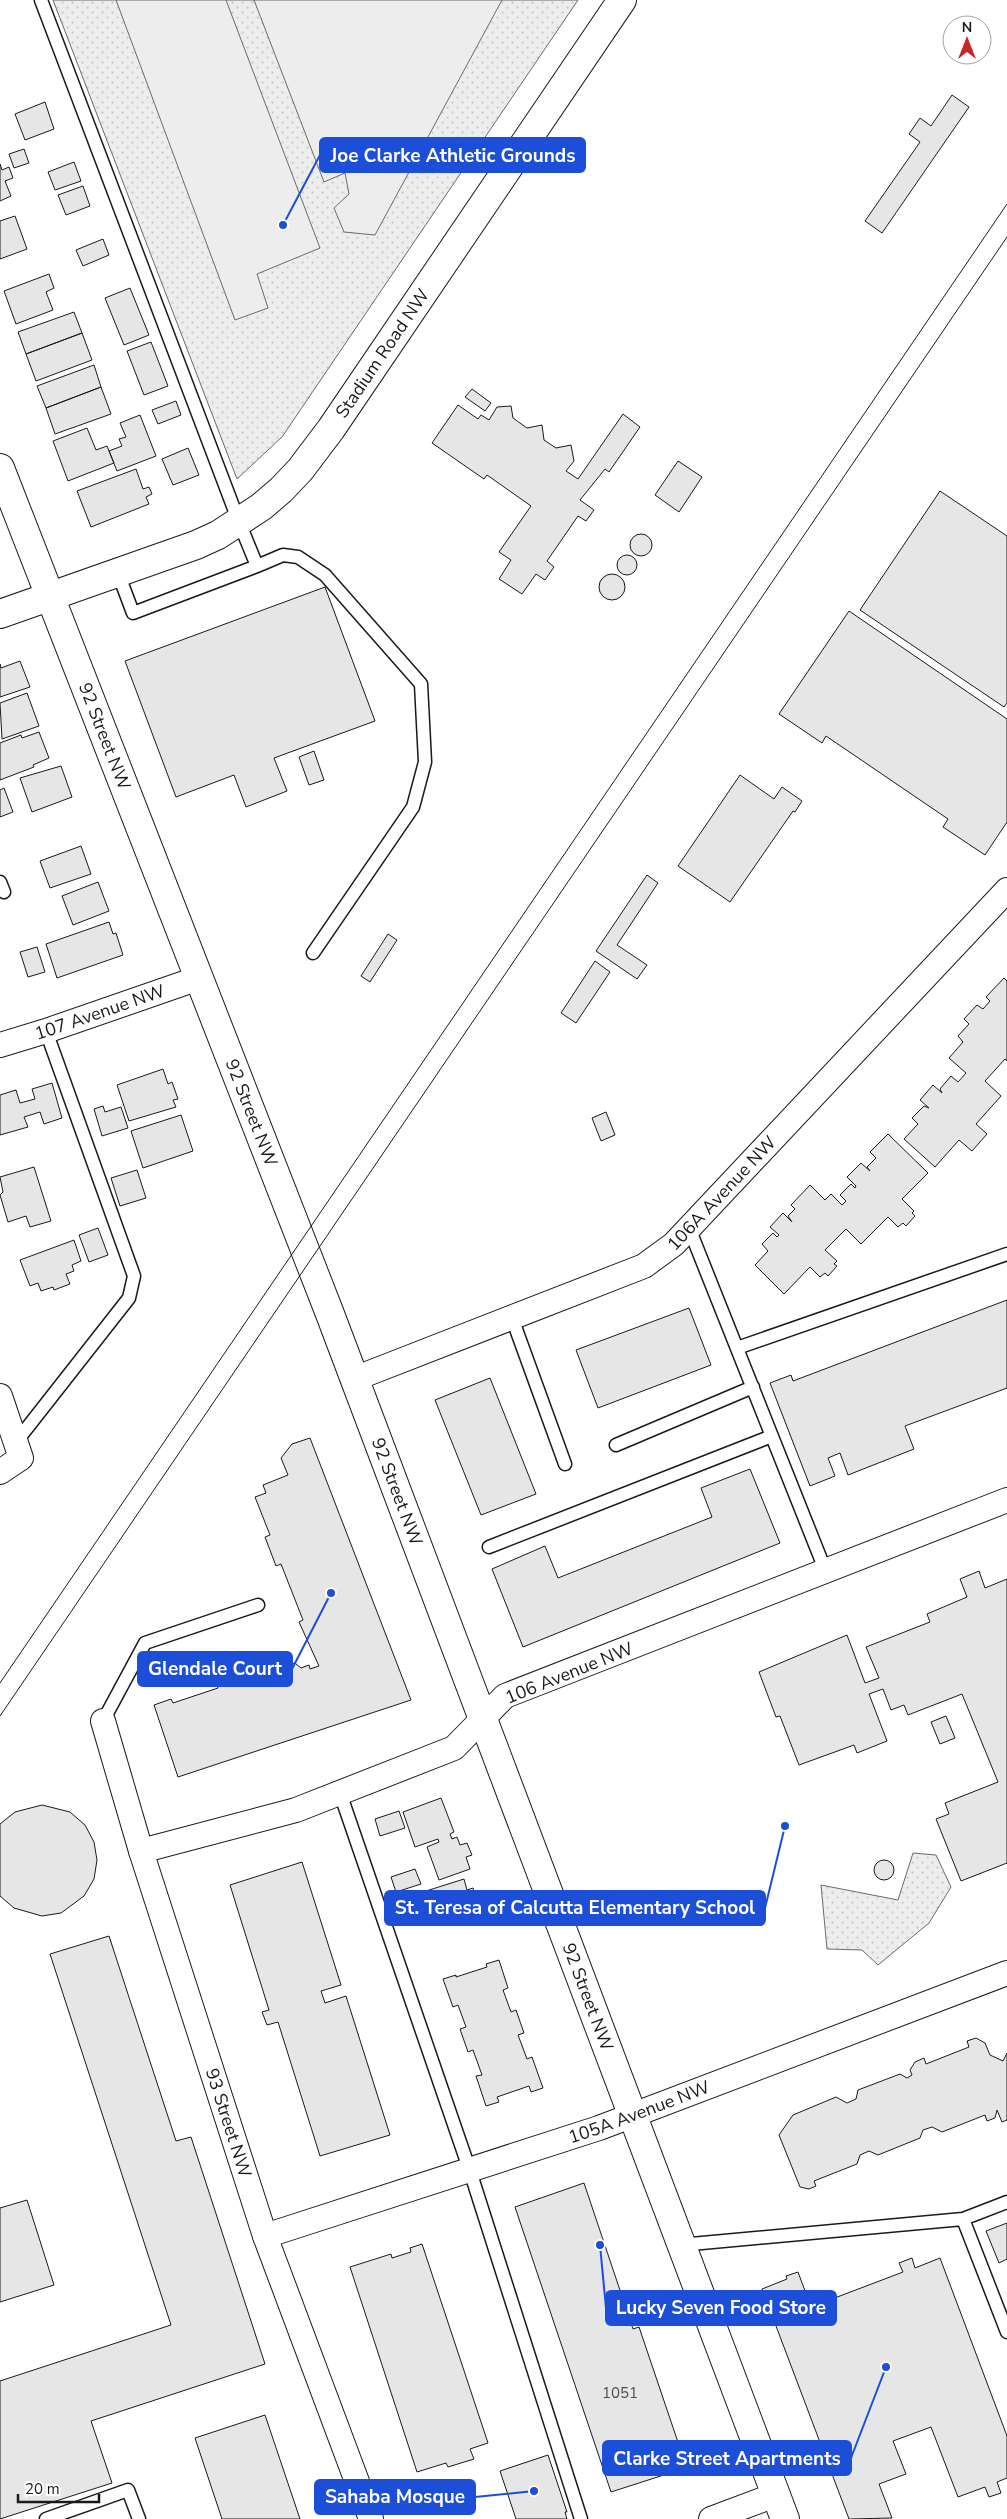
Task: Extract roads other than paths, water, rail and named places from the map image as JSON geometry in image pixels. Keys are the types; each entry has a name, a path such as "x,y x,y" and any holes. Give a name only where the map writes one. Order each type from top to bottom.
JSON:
{"street":[{"name":"Stadium Road NW","path":"0,614 50,598 196,545 239,522 281,490 300,470 331,429 622,0"},
{"name":"92 Street NW","path":"0,468 354,1379 780,2507"},
{"name":"106A Avenue NW","path":"354,1379 644,1266 667,1250 690,1228 1007,890"},
{"name":"107 Avenue NW","path":"0,1045 199,978"},
{"path":"0,1396 18,1450 0,1472"},
{"name":"106 Avenue NW","path":"141,1851 296,1810 454,1748 482,1717 505,1696 1007,1500"},
{"name":"93 Street NW","path":"104,1722 141,1851 265,2236 371,2519"},
{"name":"105A Avenue NW","path":"265,2236 470,2171 632,2116 1007,1972"},
{"path":"711,2519 780,2507"}],"lane":[{"path":"41,0 239,522 258,566"},
{"path":"118,573 133,613 284,555 298,557 325,576 421,684 425,762 412,807 313,953"},
{"path":"18,1450 129,1298 134,1276 46,1031"},
{"path":"690,1228 826,1572"},
{"path":"737,1348 1007,1254"},
{"path":"512,1318 565,1464"},
{"path":"616,1445 753,1387"},
{"path":"489,1547 772,1436"},
{"path":"104,1722 145,1643 258,1605"},
{"path":"340,1793 470,2171 582,2519"},
{"path":"680,2245 963,2219 1007,2202"},
{"path":"963,2219 1007,2332"},
{"path":"46,2519 128,2490 140,2519"}],"tram line":[{"path":"0,1683 1007,204"},
{"path":"0,1716 1007,237"}],"place":[{"name":"Joe Clarke Athletic Grounds","path":"283,225"},
{"name":"Glendale Court","path":"331,1593"},
{"name":"St. Teresa of Calcutta Elementary School","path":"785,1826"},
{"name":"Lucky Seven Food Store","path":"600,2245"},
{"name":"Clarke Street Apartments","path":"886,2367"},
{"name":"Sahaba Mosque","path":"534,2491"}]}
